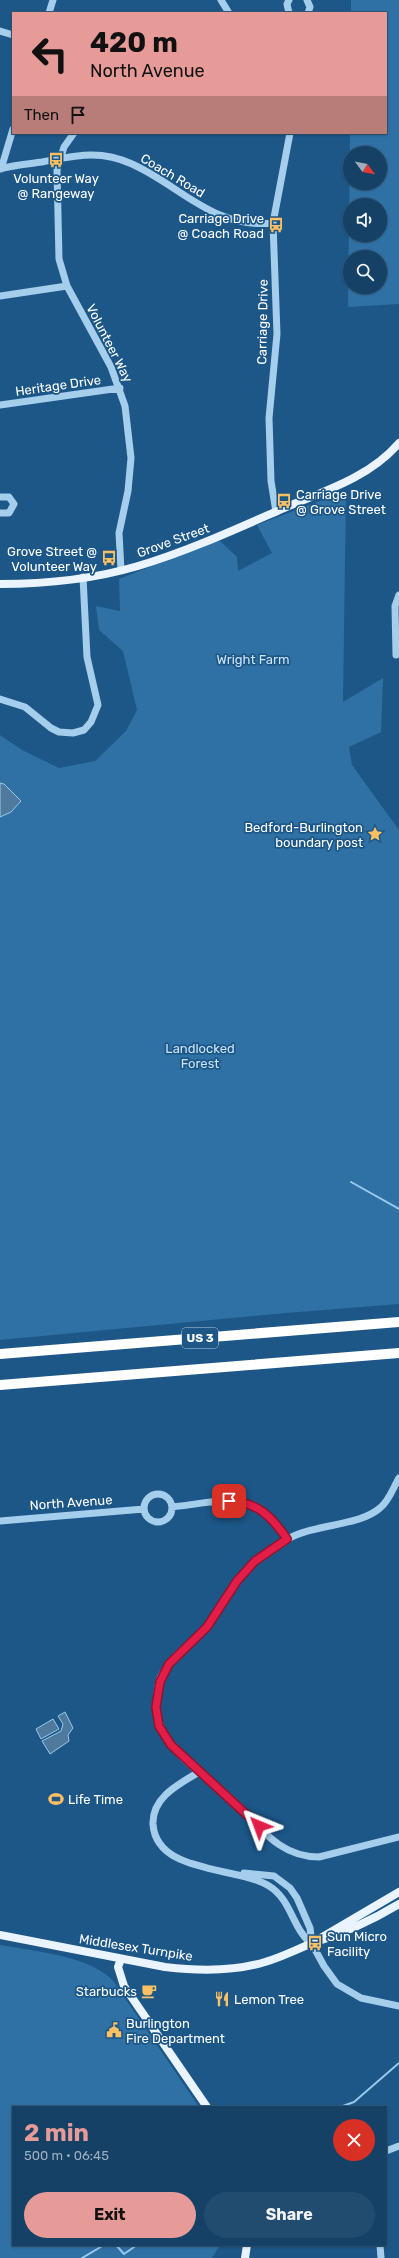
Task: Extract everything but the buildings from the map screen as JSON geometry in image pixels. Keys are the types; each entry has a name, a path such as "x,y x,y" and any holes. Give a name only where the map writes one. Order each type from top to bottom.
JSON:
{"highway":[{"name":"US 3","path":"0,1354 399,1322"},
{"name":"US 3","path":"0,1385 399,1353"}],"main road":[{"name":"Grove Street","path":"0,584 33,583 83,577 121,570 170,556 344,482 376,466 399,443"},
{"name":"Middlesex Turnpike","path":"312,1944 350,1919 399,1892"},
{"name":"Middlesex Turnpike","path":"0,1935 121,1959 187,1969 219,1970 263,1962 355,1928 399,1904"},
{"path":"121,1959 118,1968 124,1986 206,2106"},
{"path":"245,2258 247,2246"}],"street":[{"path":"49,12 53,0"},
{"path":"221,0 228,12"},
{"path":"289,0 287,4 289,12"},
{"path":"307,0 310,7 308,12"},
{"path":"0,31 12,35"},
{"path":"1,169 12,132"},
{"name":"Volunteer Way","path":"73,134 64,147 57,170 59,259 67,286 92,329 120,388 125,406 131,458 129,480 119,533 121,570"},
{"name":"Carriage Drive","path":"276,512 271,481 269,418 277,334 273,223 290,134"},
{"name":"Coach Road","path":"1,169 80,154 113,158 132,164 158,178 192,201 218,214 245,222 260,224 273,223"},
{"path":"0,296 67,286"},
{"name":"Heritage Drive","path":"0,405 120,388"},
{"path":"0,497 9,497 14,506 8,514 0,513"},
{"path":"0,700 25,708 51,728 59,732 72,733 84,730 91,722 98,705 86,658 83,577"},
{"path":"396,654 395,606 399,595"},
{"path":"399,1478 386,1502 370,1515 359,1520 313,1528 287,1539 255,1561 237,1581 207,1627 169,1664 162,1676 156,1707 159,1726 171,1745 199,1772 248,1814 279,1846 297,1855 309,1857 324,1856 399,1837"},
{"path":"155,1494 166,1496 172,1507 169,1517 159,1522 148,1518 144,1509 147,1499 155,1494"},
{"path":"172,1507 229,1501 247,1503 269,1515 287,1539"},
{"name":"North Avenue","path":"0,1521 144,1509"},
{"path":"199,1772 175,1786 160,1801 153,1822 156,1836 165,1850 177,1860 236,1873 261,1881 279,1893 305,1937 312,1944 327,1972 344,1990 361,1998 399,2006"},
{"path":"236,1873 267,1875 285,1883 297,1898 310,1928 312,1944"},
{"path":"387,2151 399,2146"},
{"path":"380,2246 381,2258"}],"green space":[{"path":"351,0 399,0 399,304 348,307 348,294 387,294 387,250 349,250 349,242 387,242 387,198 349,198 349,190 387,190 387,146 350,146 350,134 387,134 387,12 351,12"},
{"name":"Landlocked Forest","path":"346,491 343,702 383,678 381,732 349,747 352,765 399,830 399,1304 0,1340 0,735 22,750 59,768 95,761 126,731 137,710 123,651 99,630 96,606 120,611 119,579 219,540 237,557 238,571 272,553 257,525"},
{"path":"0,1945 45,1952 77,1960 104,1973 114,1982 198,2106 12,2106 12,2246 219,2246 212,2258 0,2258"}],"shaded area":[{"path":"0,783 4,784 21,801 11,812 0,817"},
{"path":"65,1712 73,1728 68,1735 69,1741 50,1754 42,1741 61,1731 63,1724 58,1716"},
{"path":"53,1719 59,1729 41,1739 36,1729"}],"waterway":[{"path":"351,1182 399,1209"},
{"path":"343,2106 354,2102 399,2063"},
{"path":"82,2258 102,2246"},
{"path":"117,2246 124,2254 136,2246"}],"place":[{"name":"Volunteer Way @ Rangeway","path":"56,160"},
{"name":"Carriage Drive @ Coach Road","path":"276,225"},
{"name":"Carriage Drive @ Grove Street","path":"284,501"},
{"name":"Grove Street @ Volunteer Way","path":"109,558"},
{"name":"Bedford-Burlington boundary post","path":"375,834"},
{"name":"Life Time","path":"56,1799"},
{"name":"Sun Micro Facility","path":"315,1943"},
{"name":"Starbucks","path":"149,1991"},
{"name":"Lemon Tree","path":"222,1999"},
{"name":"Burlington Fire Department","path":"114,2030"}],"route":[{"path":"229,1501 247,1503 269,1515 287,1539 255,1561 237,1581 222,1607 207,1627 169,1664 164,1671 157,1692 156,1717 164,1736 171,1745 199,1772 248,1814 259,1826"}],"park label":[{"name":"Wright Farm","path":"253,659"}]}
